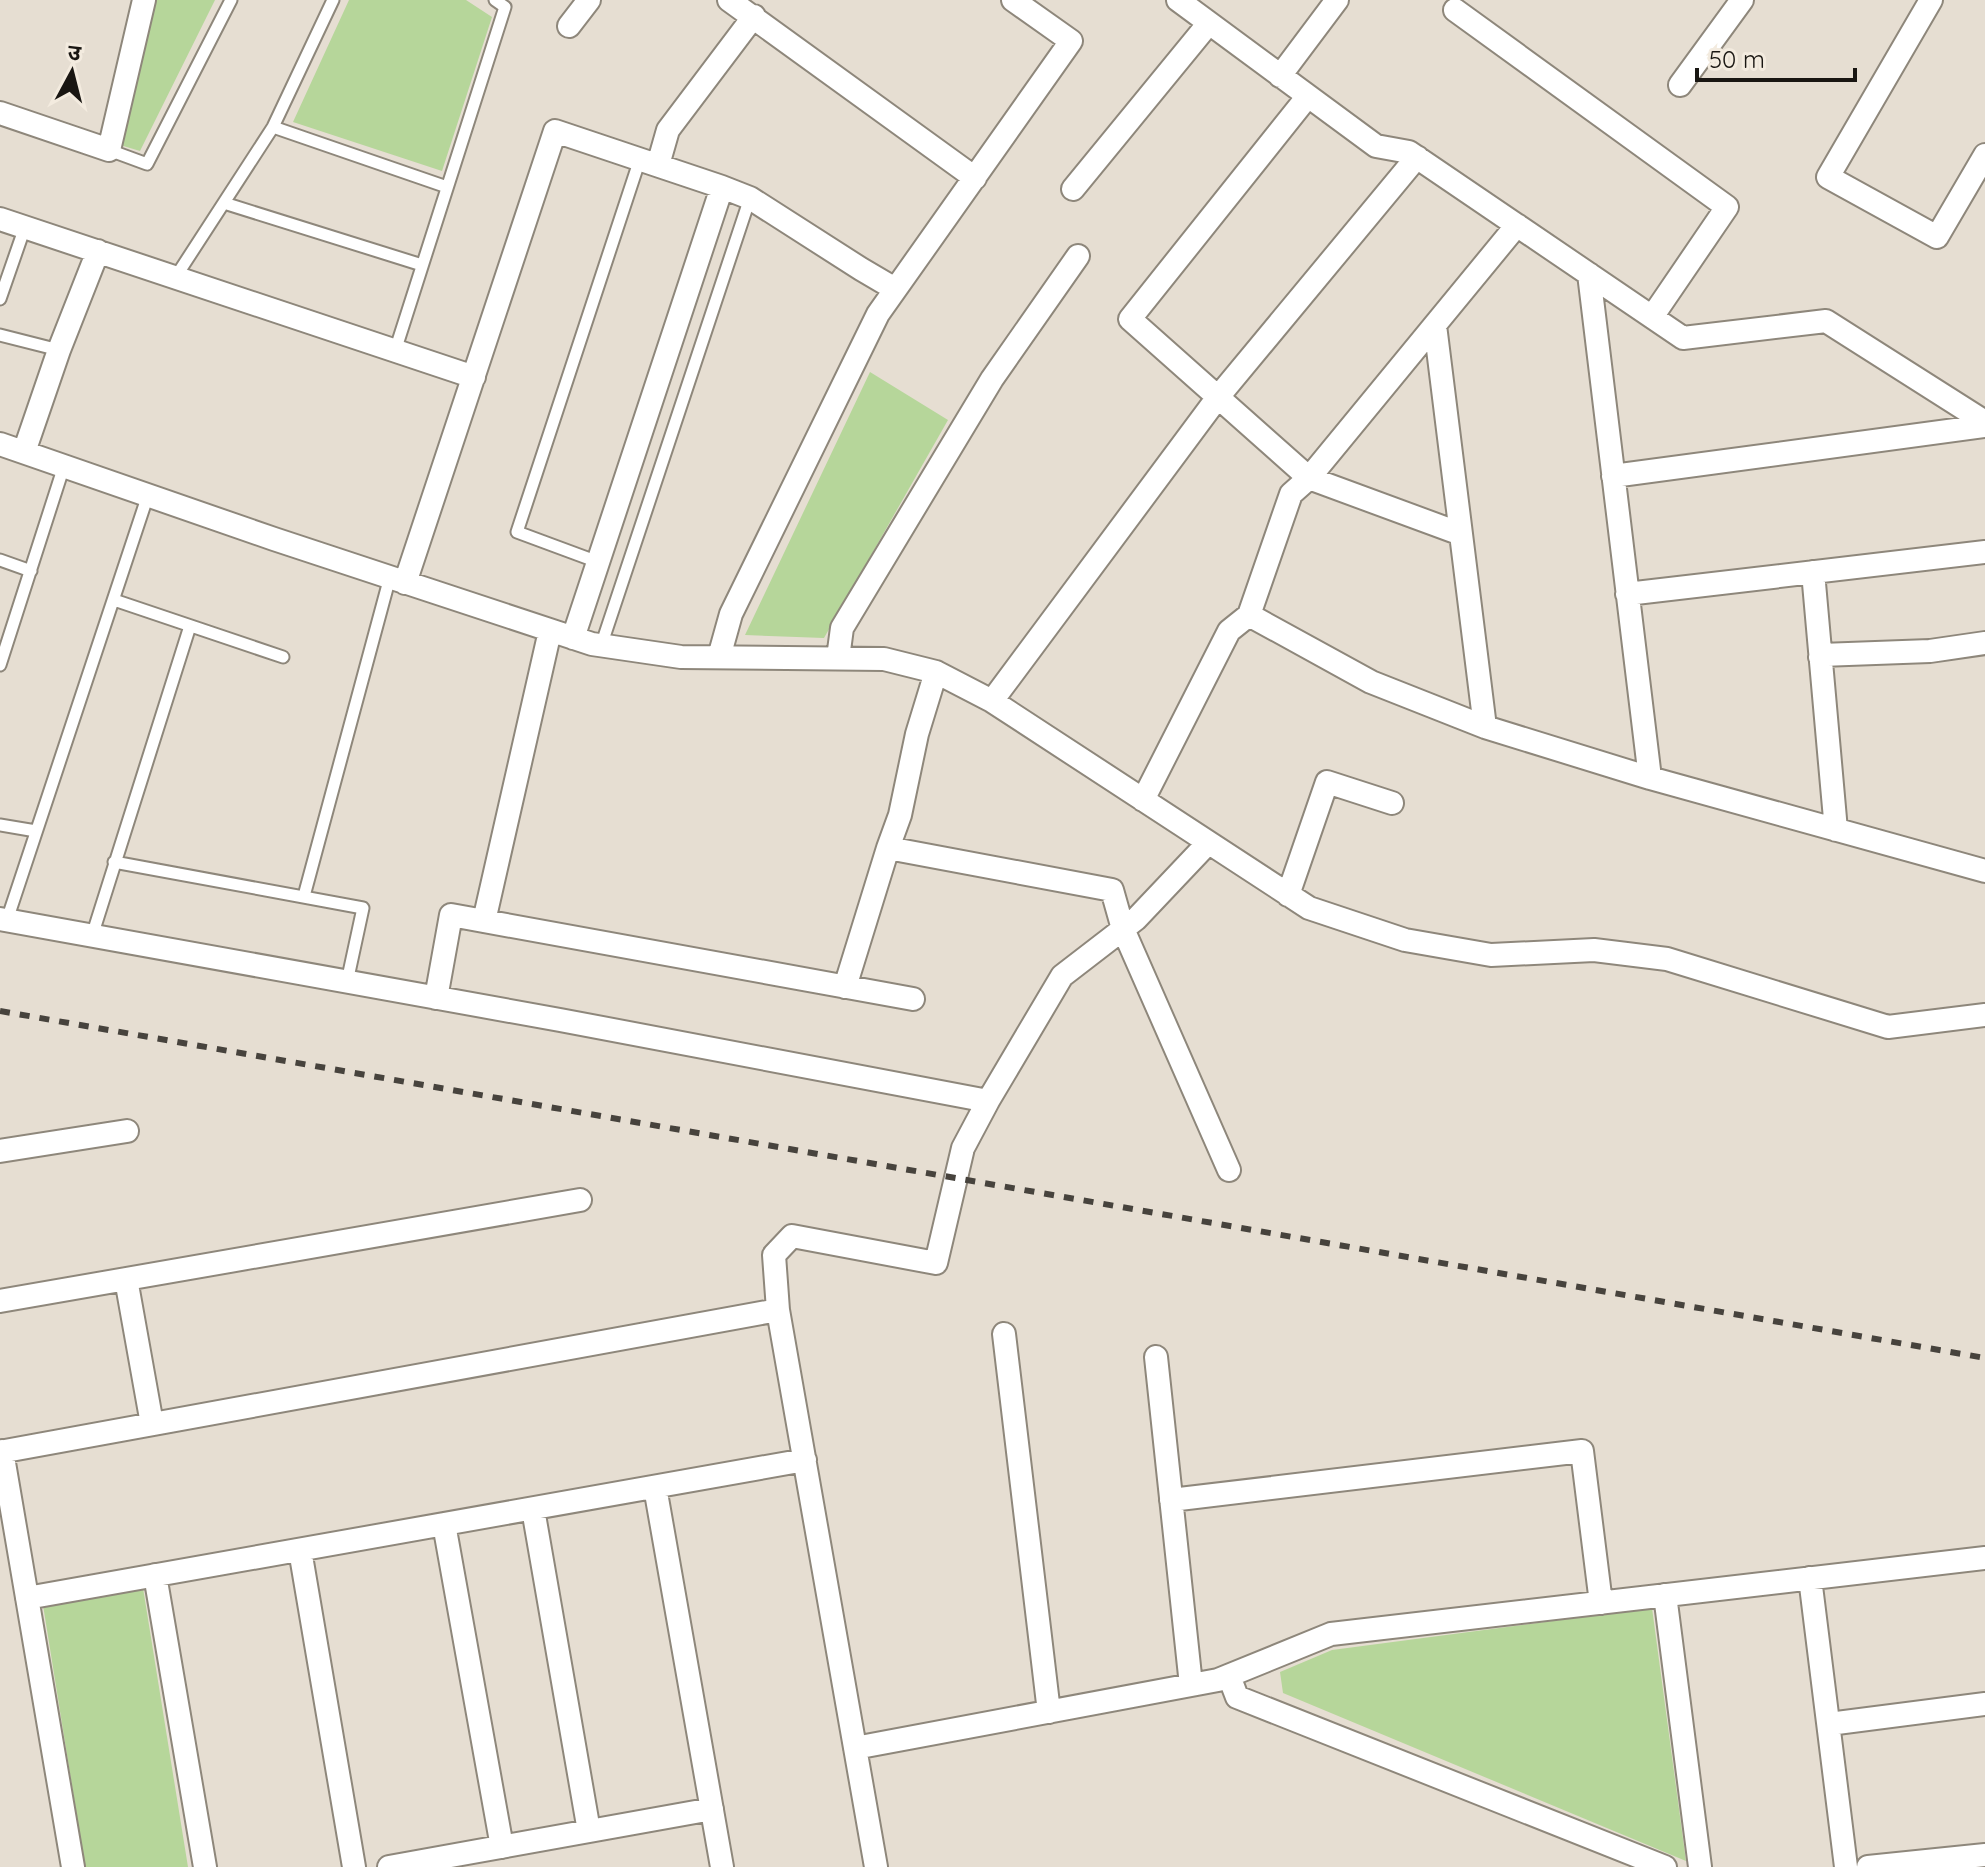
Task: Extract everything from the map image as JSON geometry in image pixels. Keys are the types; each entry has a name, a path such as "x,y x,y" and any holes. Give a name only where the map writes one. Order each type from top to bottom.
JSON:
{"street":[{"path":"0,113 109,150 144,0"},
{"path":"569,26 589,0"},
{"path":"729,0 975,178"},
{"path":"719,657 731,614 878,314 1071,41 1013,0"},
{"path":"1178,0 1376,146 1409,152 1417,157 1683,338 1826,321 1985,424"},
{"path":"1280,76 1337,0"},
{"path":"1680,85 1742,0"},
{"path":"1931,0 1828,177 1937,237 1985,155"},
{"path":"1455,10 1727,207 1652,317"},
{"path":"649,162 668,130 754,16"},
{"path":"1073,189 1209,23"},
{"path":"1308,96 1130,319 1309,478 1461,534"},
{"path":"397,580 474,377 555,131 750,198 895,289"},
{"path":"992,701 1218,397 1417,157"},
{"path":"573,638 722,187"},
{"path":"0,219 474,377"},
{"path":"1143,800 1229,631 1249,615 1291,494 1309,478 1517,225"},
{"path":"24,452 98,251"},
{"path":"838,658 842,628 992,379 1078,256"},
{"path":"1589,274 1650,778"},
{"path":"1435,325 1485,727"},
{"path":"1613,476 1985,424"},
{"path":"0,444 397,580 601,646 681,657 884,659 936,672 992,701 1309,908 1405,940 1491,955 1594,950 1667,959 1888,1027 1985,1015"},
{"path":"1627,594 1985,552"},
{"path":"1813,572 1836,830"},
{"path":"1249,615 1371,682 1485,727 1650,778 1985,871"},
{"path":"484,921 550,631"},
{"path":"1821,656 1930,651 1985,643"},
{"path":"845,987 900,815 917,734 936,672"},
{"path":"1288,895 1327,782 1392,803"},
{"path":"876,1867 778,1310 774,1255 792,1236 936,1263 963,1148 1062,976 1136,919 1208,843"},
{"path":"888,848 1112,890 1123,929 1229,1170"},
{"path":"436,998 451,915 913,999"},
{"path":"3,920 988,1101"},
{"path":"0,1151 127,1131"},
{"path":"0,1301 580,1200"},
{"path":"126,1279 152,1424"},
{"path":"73,1867 1,1452 778,1310"},
{"path":"1004,1334 1049,1712"},
{"path":"1156,1357 1191,1685"},
{"path":"1171,1500 1582,1451 1601,1603"},
{"path":"27,1598 805,1460"},
{"path":"655,1487 722,1867"},
{"path":"533,1509 589,1831"},
{"path":"444,1524 502,1847"},
{"path":"300,1550 354,1867"},
{"path":"855,1748 1218,1680 1331,1634 1985,1558"},
{"path":"155,1575 205,1867"},
{"path":"1810,1578 1846,1867"},
{"path":"1665,1595 1700,1867"},
{"path":"1229,1676 1237,1697 1665,1867"},
{"path":"1829,1724 1985,1704"},
{"path":"389,1867 712,1809"},
{"path":"1868,1867 1985,1855"}],"lane":[{"path":"109,150 147,164 231,0"},
{"path":"175,278 273,127 333,0"},
{"path":"395,351 505,7 495,0"},
{"path":"273,127 447,187"},
{"path":"598,562 517,532 649,162"},
{"path":"601,646 750,198"},
{"path":"224,203 422,265"},
{"path":"0,299 25,227"},
{"path":"0,335 59,350"},
{"path":"0,665 2,649 31,571 64,466"},
{"path":"3,920 36,831 148,495"},
{"path":"0,560 31,571"},
{"path":"304,896 397,580"},
{"path":"114,600 283,657"},
{"path":"92,936 190,626"},
{"path":"0,825 36,831"},
{"path":"114,862 363,908 347,982"}],"green space":[{"path":"155,0 215,0 140,151 120,145"},
{"path":"349,0 466,0 492,17 442,171 293,122"},
{"path":"870,372 948,420 824,638 745,635"},
{"path":"143,1588 188,1867 85,1867 43,1605"},
{"path":"1652,1608 1686,1861 1283,1693 1280,1672 1332,1650"}],"railway":[{"path":"0,1011 1985,1358"}]}
